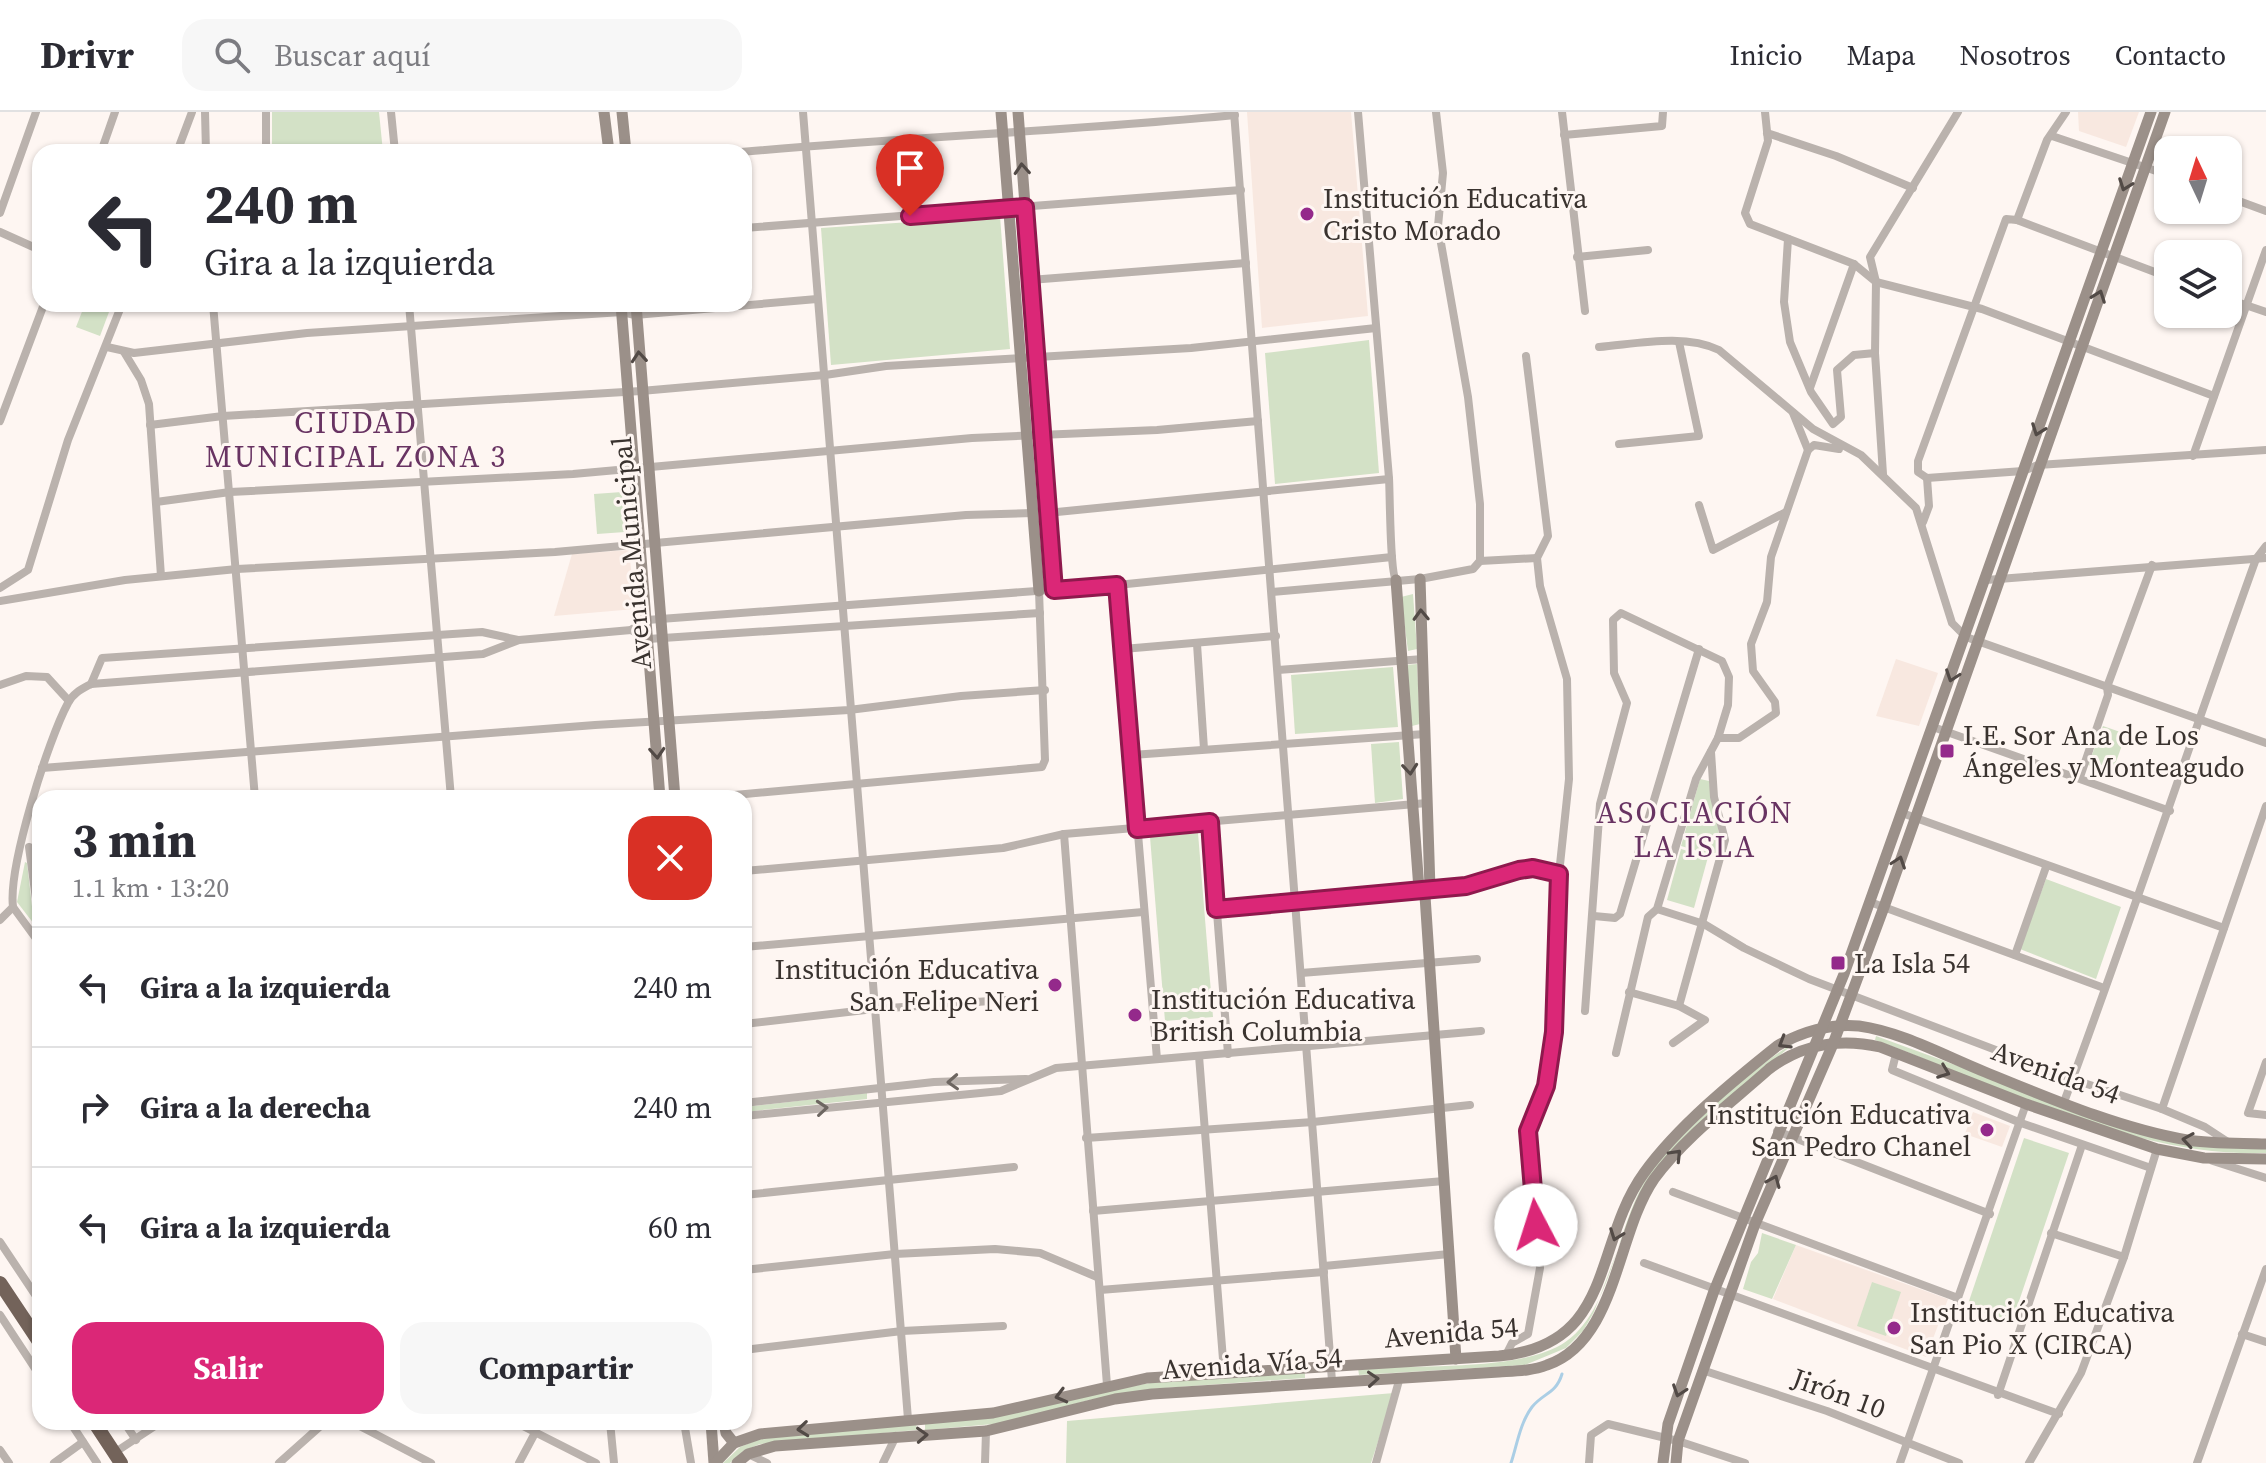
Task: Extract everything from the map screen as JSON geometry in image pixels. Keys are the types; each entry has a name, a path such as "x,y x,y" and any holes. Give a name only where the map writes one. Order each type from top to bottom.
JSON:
{"highway":[{"path":"0,1283 32,1331"},
{"path":"99,1430 117,1458"}],"street":[{"path":"0,213 36,112"},
{"path":"104,144 115,112"},
{"path":"180,144 192,112"},
{"path":"205,112 206,144"},
{"path":"266,112 266,144"},
{"path":"391,112 394,144"},
{"path":"604,112 608,144"},
{"path":"622,112 625,144"},
{"path":"803,112 908,1419"},
{"path":"752,794 1042,767 1045,760 1045,690 1039,591 1001,112"},
{"path":"1018,112 1054,590"},
{"path":"1358,112 1389,479 1390,568 1396,580 1413,805 1425,891"},
{"path":"1272,592 1420,579 1473,569 1480,561 1480,504 1468,397 1447,295 1438,226 1443,173 1436,112"},
{"path":"1562,112 1585,311"},
{"path":"1564,135 1662,126 1663,112"},
{"path":"1765,112 1768,141 1745,213 1750,224 1854,264 1876,282 1973,306 2214,396"},
{"path":"1883,475 1875,353 1876,282 1870,257 1958,112"},
{"path":"2017,220 2052,136 2066,112"},
{"path":"1663,1463 1664,1438 1714,1291 1777,1131 1823,1029 1902,813 1939,729 1972,639 1999,581 2038,465 2101,252 2151,112"},
{"path":"1972,639 1986,580 2023,471 2113,256 2165,112"},
{"path":"752,151 1003,131 1019,133 1234,114 1332,1381"},
{"path":"1767,133 1836,156 1913,188"},
{"path":"2052,136 2154,170"},
{"path":"752,227 1241,190"},
{"path":"2242,202 2266,211"},
{"path":"1923,522 1929,506 1927,478 1916,467 2004,222 2010,218 2017,220 2154,272"},
{"path":"0,232 32,246"},
{"path":"1788,239 1786,320 1797,364 1826,419 1833,424 1839,422 1841,408 1837,370 1854,355 1875,353"},
{"path":"1577,257 1648,250"},
{"path":"2193,456 2266,250"},
{"path":"1030,280 1246,263"},
{"path":"1810,388 1854,264"},
{"path":"752,303 817,299"},
{"path":"2242,304 2266,312"},
{"path":"0,421 2,405 41,312"},
{"path":"0,588 28,570 68,440 119,312"},
{"path":"214,312 254,790"},
{"path":"410,312 450,790"},
{"path":"107,347 124,352 575,312"},
{"name":"Avenida Municipal","path":"622,312 659,790"},
{"name":"Avenida Municipal","path":"636,312 674,790"},
{"path":"150,425 223,416 641,391 825,375 886,366 1253,342 1376,328"},
{"path":"1599,347 1679,342 1707,344 1719,350 1792,413 1848,451"},
{"path":"1619,444 1699,436 1679,342"},
{"path":"124,352 145,388 161,576"},
{"path":"1506,1355 1512,1343 1528,1334 1540,1268 1528,1131 1546,1086 1554,1032 1559,874 1569,779 1567,679 1540,586 1537,558 1548,536 1526,356"},
{"path":"1718,738 1739,738 1776,713 1775,702 1753,671 1750,658 1767,602 1771,557 1808,450 1792,413"},
{"path":"156,502 230,492 422,479 573,474 829,450 1258,421"},
{"path":"1808,450 1819,445 1861,455 1916,508 1923,522 1952,623 1972,639 2266,743"},
{"path":"1927,478 2023,471 2038,465 2266,450"},
{"path":"1047,513 1389,479"},
{"path":"1699,505 1713,550 1786,512"},
{"path":"0,601 161,576 237,569 555,552 641,542 1033,513"},
{"path":"2064,1102 2134,899 2170,811 2198,719 2256,559 2266,546"},
{"path":"91,684 483,654 519,640 631,630 647,620 1117,585 1392,557"},
{"path":"1480,561 1537,558"},
{"path":"1986,580 2266,558"},
{"path":"2080,777 2108,695 2107,687 2152,565"},
{"path":"1420,579 1427,803 1425,891 1456,1359"},
{"path":"1117,585 1157,1059"},
{"path":"631,630 648,639 662,639 1040,613"},
{"path":"1585,1011 1594,916 1592,876 1600,804 1627,703 1614,673 1613,620 1621,613 1722,661 1729,677 1728,705 1718,738 1696,779 1657,909 1648,917 1616,1053"},
{"path":"38,790 42,768 69,701 91,684 102,658 242,651 482,632 519,640"},
{"path":"1123,649 1276,636"},
{"path":"1197,644 1204,749"},
{"path":"1594,916 1615,918 1620,914 1699,649"},
{"path":"1278,670 1423,659"},
{"path":"0,685 26,676 47,677 69,701"},
{"path":"42,768 445,736 849,710 961,696 1045,690"},
{"path":"1939,729 2170,811"},
{"path":"1676,1463 1678,1441 1728,1295 1755,1224 1833,1044 1884,907 1915,818 1939,729"},
{"path":"1132,755 1425,734"},
{"path":"1679,1006 1725,840 1714,797 1711,751"},
{"path":"752,870 1003,848 1064,834 1427,803"},
{"path":"2162,1109 2266,806"},
{"path":"1902,813 2134,899 2224,928"},
{"path":"0,920 13,907 32,818"},
{"path":"1210,822 1228,1054"},
{"path":"1064,834 1107,1385"},
{"path":"26,848 32,848"},
{"path":"26,848 32,883"},
{"path":"2015,955 2046,867"},
{"path":"1216,909 1466,886 1533,868 1559,874"},
{"path":"1870,902 2104,988"},
{"path":"13,907 32,933"},
{"path":"1657,909 1704,924 1781,967 2072,1079 2162,1109 2205,1127 2229,1143"},
{"path":"752,946 1143,912"},
{"path":"1301,973 1477,959"},
{"path":"1629,992 1679,1006 1705,1020 1673,1043"},
{"path":"1852,994 1851,1012 1859,1026"},
{"path":"752,1023 874,1009 1005,1000"},
{"name":"Avenida 54","path":"734,1443 780,1431 993,1413 1107,1385 1224,1372 1506,1355 1549,1343 1578,1321 1592,1298 1636,1184 1665,1147 1777,1046 1793,1037 1823,1029 1859,1026 1915,1044 2064,1102 2167,1136 2266,1144"},
{"path":"752,1115 1001,1091 1056,1068 1481,1031"},
{"name":"Avenida Vía 54","path":"737,1463 748,1454 775,1446 986,1431 1127,1397 1536,1368 1573,1351 1595,1324 1637,1214 1655,1179 1676,1154 1769,1069 1789,1055 1816,1046 1865,1044 2157,1149 2204,1158 2266,1159"},
{"path":"1896,1054 1892,1070 2021,1123 2151,1168"},
{"path":"1199,1056 1224,1372"},
{"path":"2266,1062 2248,1113 2266,1115"},
{"path":"752,1102 882,1088 1031,1078"},
{"path":"1900,1463 1990,1214 2026,1104"},
{"path":"1086,1138 1313,1122 1470,1105"},
{"path":"1777,1131 1990,1214"},
{"path":"1998,1395 2082,1145"},
{"path":"2029,1463 2081,1373 2124,1257 2157,1149"},
{"path":"2204,1158 2266,1178"},
{"path":"752,1194 1014,1167"},
{"path":"1093,1211 1444,1181"},
{"path":"1673,1192 1958,1298"},
{"path":"2051,1233 2124,1257"},
{"path":"0,1242 32,1290"},
{"path":"752,1269 895,1254 1019,1251 1040,1253 1097,1277"},
{"path":"1100,1290 1449,1254"},
{"path":"1644,1263 1998,1395 2059,1414"},
{"path":"2197,1463 2266,1269"},
{"path":"0,1315 32,1364"},
{"path":"752,1349 902,1331 1003,1326"},
{"path":"2242,1334 2266,1342"},
{"path":"1689,1365 1702,1370"},
{"name":"Jirón 10","path":"1702,1370 1827,1411 1959,1463"},
{"path":"1376,1463 1400,1377"},
{"path":"1589,1463 1591,1435 1608,1424 1678,1441 1745,1463"},
{"path":"75,1430 97,1463"},
{"path":"129,1430 136,1440"},
{"path":"117,1458 150,1430"},
{"path":"279,1463 316,1430"},
{"path":"367,1430 431,1463"},
{"path":"530,1430 596,1463"},
{"path":"519,1463 535,1430"},
{"path":"611,1430 614,1463"},
{"path":"685,1430 691,1463"},
{"path":"712,1430 714,1463"},
{"path":"714,1463 734,1443 725,1430"},
{"path":"985,1463 986,1431"},
{"path":"883,1463 896,1436"},
{"path":"54,1463 83,1442"},
{"path":"0,1450 9,1463"},
{"path":"748,1454 767,1463"}],"shaded area":[{"name":"Institución Educativa Cristo Morado","path":"1247,112 1351,112 1368,316 1262,328"},
{"path":"2078,112 2139,112 2126,147 2079,131"},
{"path":"629,550 635,609 554,616 572,554"},
{"path":"1896,659 1938,673 1919,726 1876,716"},
{"name":"Institución Educativa San Pedro Chanel","path":"1973,1112 2010,1126 2002,1147 1965,1134"},
{"name":"Institución Educativa San Pio X (CIRCA)","path":"1796,1245 1948,1299 1926,1357 1773,1299"}],"green space":[{"path":"272,112 379,112 382,144 272,144"},
{"path":"1000,216 1010,349 831,365 821,228"},
{"path":"82,312 109,312 100,336 76,327"},
{"path":"1369,340 1379,473 1275,484 1265,353"},
{"path":"622,492 625,532 597,534 594,494"},
{"path":"1413,594 1417,649 1408,651 1401,597"},
{"path":"1417,664 1420,724 1412,726 1406,665"},
{"path":"1393,667 1398,727 1295,734 1291,675"},
{"path":"2103,726 2126,734 2112,773 2088,765"},
{"path":"1399,742 1403,799 1375,803 1371,744"},
{"path":"1700,779 1709,781 1720,839 1715,856 1681,846"},
{"path":"1198,833 1213,1017 1165,1021 1150,837"},
{"path":"1681,849 1708,857 1694,908 1667,900"},
{"path":"25,862 32,921 17,902"},
{"path":"2046,879 2121,907 2096,979 2020,949"},
{"path":"1876,1036 2141,1133 2266,1148 2266,1153 2215,1151 2165,1144 2115,1131 2018,1097 1875,1040"},
{"path":"1794,1043 1670,1152 1649,1177 1636,1201 1618,1249 1636,1198 1647,1178 1659,1162 1737,1086"},
{"path":"867,1093 867,1099 752,1111 752,1106"},
{"path":"2024,1138 2069,1153 2012,1322 1967,1307"},
{"path":"1762,1233 1796,1245 1772,1299 1743,1289 1751,1262 1758,1253"},
{"path":"1872,1282 1901,1292 1886,1336 1857,1326"},
{"path":"1600,1297 1583,1331 1566,1348 1525,1365 1359,1375 1358,1368 1487,1363 1537,1355 1557,1347 1575,1334"},
{"path":"1305,1371 1305,1378 1151,1389 1089,1400 1005,1423 925,1430 925,1423 1150,1383"},
{"path":"1394,1393 1371,1463 1066,1463 1067,1421"},
{"path":"916,1423 917,1430 760,1444 743,1451 730,1463 723,1463 740,1447 760,1439"}],"waterway":[{"path":"1511,1463 1528,1413 1536,1402 1553,1390 1562,1374"}],"place":[{"name":"Institución Educativa Cristo Morado","path":"1307,214"},
{"name":"I.E. Sor Ana de Los Ángeles y Monteagudo","path":"1947,751"},
{"name":"La Isla 54","path":"1838,963"},
{"name":"Institución Educativa San Felipe Neri","path":"1055,985"},
{"name":"Institución Educativa British Columbia","path":"1135,1015"},
{"name":"Institución Educativa San Pedro Chanel","path":"1987,1130"},
{"name":"Institución Educativa San Pio X (CIRCA)","path":"1894,1328"}],"district":[{"name":"CIUDAD MUNICIPAL ZONA 3","path":"356,439"},
{"name":"ASOCIACIÓN LA ISLA","path":"1695,829"}],"route":[{"path":"910,216 1025,207 1054,590 1117,585 1137,829 1210,822 1216,909 1466,886 1489,877 1533,868 1559,874 1554,1032 1546,1086 1528,1131 1536,1225"}]}
